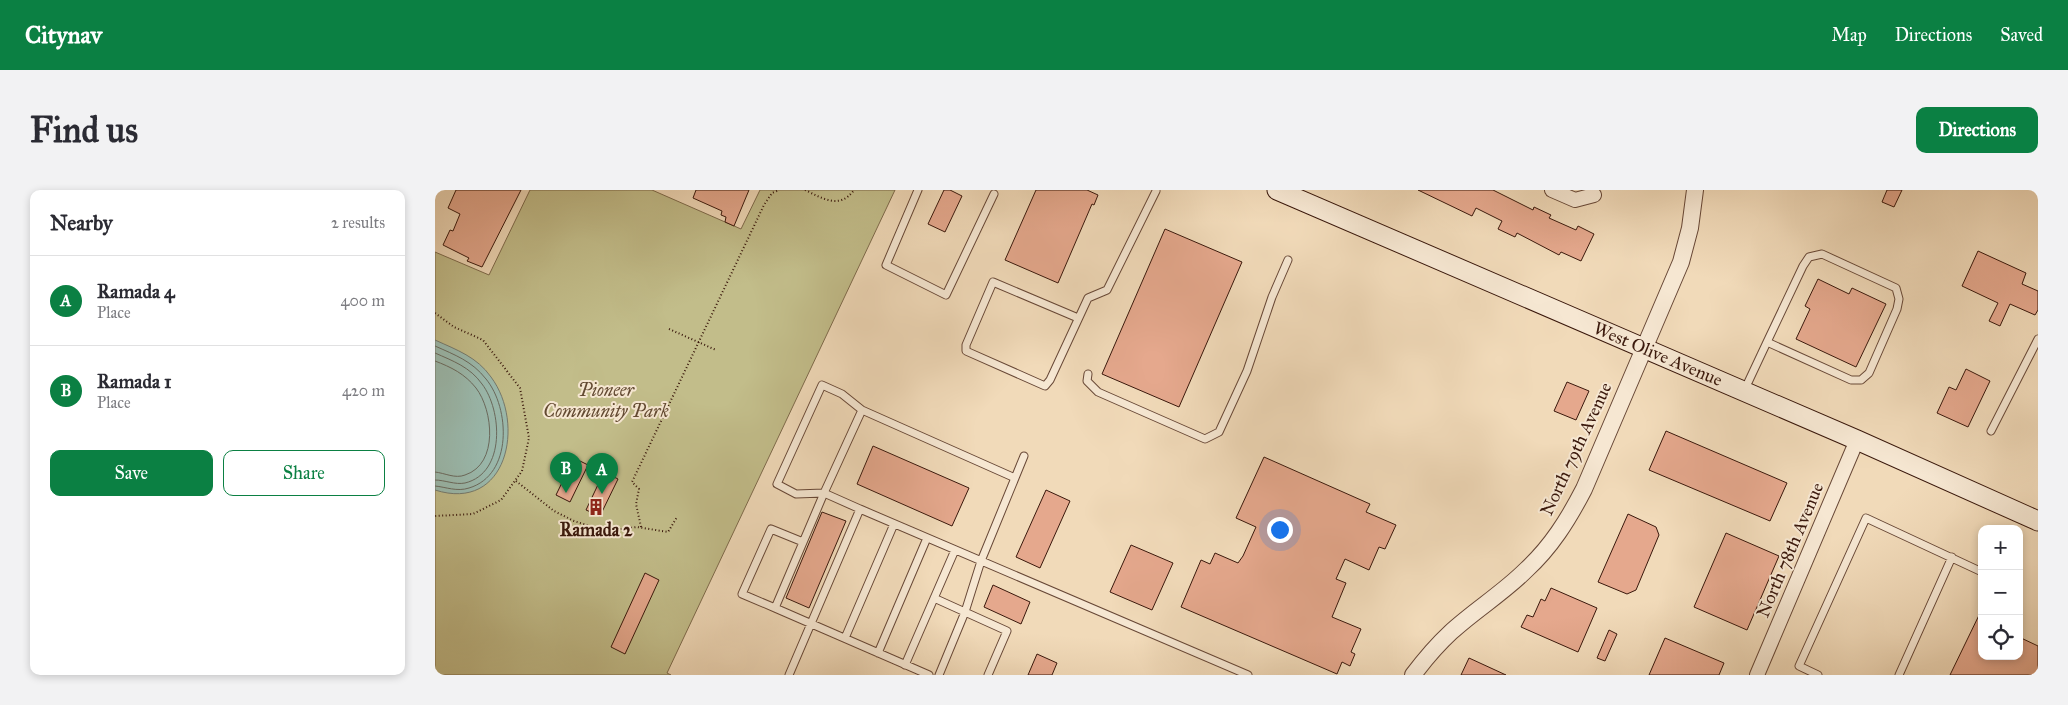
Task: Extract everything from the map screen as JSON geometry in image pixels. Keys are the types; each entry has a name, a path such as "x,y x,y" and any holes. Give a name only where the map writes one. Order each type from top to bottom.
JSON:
{"main road":[{"name":"West Olive Avenue","path":"1277,190 1298,193 1644,349 1857,440 2038,521"}],"street":[{"path":"1551,190 1575,200 1594,194"},
{"name":"North 79th Avenue","path":"1413,675 1430,653 1451,632 1525,571 1556,536 1570,516 1584,489 1686,248 1695,190"},
{"name":"North 78th Avenue","path":"1757,675 1857,440"}],"lane":[{"path":"918,190 886,265 946,295 993,194"},
{"path":"1078,318 993,282 966,344 967,351 1045,386 1050,380 1088,298 1107,290 1156,191"},
{"path":"1744,392 1767,342 1803,266 1809,257 1822,254 1895,288 1899,299 1897,309 1869,373 1861,380 1851,380 1767,342"},
{"path":"1088,374 1087,381 1098,392 1205,439 1212,436 1219,432 1247,371 1271,297 1288,260"},
{"path":"1991,431 2038,339"},
{"path":"1015,478 862,410 842,394 822,385 777,484 796,494 823,493 1248,675"},
{"path":"775,608 823,493 862,410"},
{"path":"939,675 965,612 981,561 1024,456"},
{"path":"789,675 860,509"},
{"path":"1818,675 1799,666 1866,518 1978,570"},
{"path":"845,638 893,524"},
{"path":"803,542 771,528 742,594 929,675"},
{"path":"878,652 927,538"},
{"path":"905,665 955,550"},
{"path":"1899,675 1952,557"},
{"path":"934,598 1007,631 988,675"}],"path":[{"path":"641,527 636,504 639,489 632,482 764,205 772,193 779,190"},
{"path":"805,190 829,201 840,202 850,196 854,190"},
{"path":"435,313 454,327 483,340 520,388 529,438 522,471 501,500 473,514 435,516"},
{"path":"669,329 717,350"},
{"path":"516,481 554,510 574,521 605,531 641,527 668,532 677,518"}],"green space":[{"name":"Pioneer Community Park","path":"530,190 652,190 741,229 760,190 895,190 667,673 671,675 435,675 435,252 489,275"}],"water":[{"path":"435,340 473,359 485,370 502,396 507,418 508,439 503,460 494,477 479,489 460,494 435,490"}],"building":[{"path":"456,190 521,190 482,267 467,261 469,258 443,245 450,230 453,231 460,214 448,208"},
{"path":"696,190 749,190 734,226 725,222 726,217 721,215 722,211 693,198"},
{"path":"944,190 950,190 962,196 945,232 928,224"},
{"path":"1036,190 1087,190 1098,195 1094,205 1092,204 1058,283 1005,260"},
{"path":"1418,190 1493,190 1533,210 1534,207 1551,215 1549,218 1576,230 1578,226 1594,234 1581,261 1561,252 1559,255 1517,233 1515,237 1498,229 1502,221 1476,208 1472,216"},
{"path":"1887,190 1902,190 1894,207 1882,202"},
{"path":"1165,229 1242,262 1179,407 1102,374"},
{"path":"1978,251 2026,273 2022,284 2038,291 2038,310 2035,315 2010,304 2000,326 1989,321 1998,303 1962,286"},
{"path":"1818,279 1849,294 1852,288 1886,304 1856,367 1796,339 1810,309 1805,306"},
{"path":"1966,369 1990,381 1968,427 1937,413 1949,387 1956,390"},
{"path":"1567,382 1589,391 1576,420 1554,411"},
{"path":"1666,431 1787,483 1770,521 1649,470"},
{"path":"873,446 969,488 952,526 857,484"},
{"path":"1264,457 1370,504 1366,512 1396,525 1385,549 1379,547 1369,570 1345,559 1336,579 1346,583 1332,617 1361,629 1351,652 1355,654 1350,666 1342,662 1337,674 1181,607 1201,560 1210,564 1215,553 1238,563 1243,556 1256,527 1236,518"},
{"path":"574,458 588,465 570,502 556,495"},
{"path":"604,472 618,479 600,516 586,510"},
{"path":"1046,490 1070,501 1040,568 1016,557"},
{"path":"822,512 846,521 809,608 786,598"},
{"path":"1628,514 1656,527 1659,535 1636,590 1627,594 1598,582"},
{"path":"1726,533 1779,556 1747,630 1694,607"},
{"path":"1131,545 1173,563 1152,610 1110,592"},
{"path":"645,573 659,580 625,654 611,647"},
{"path":"993,585 1030,602 1021,624 984,607"},
{"path":"1551,588 1597,608 1578,652 1521,627 1527,615 1533,617 1541,599 1545,601"},
{"path":"1978,617 1978,660 2023,660 2023,639 2038,646 2038,675 1950,675"},
{"path":"1609,630 1617,634 1605,661 1597,658"},
{"path":"1665,638 1724,663 1719,675 1649,675"},
{"path":"1037,654 1057,663 1052,675 1028,675"},
{"path":"1469,658 1506,675 1461,675"}],"place":[{"name":"Ramada 1","path":"566,493"},
{"name":"Ramada 4","path":"602,494"},
{"name":"Ramada 2","path":"596,507"}]}
